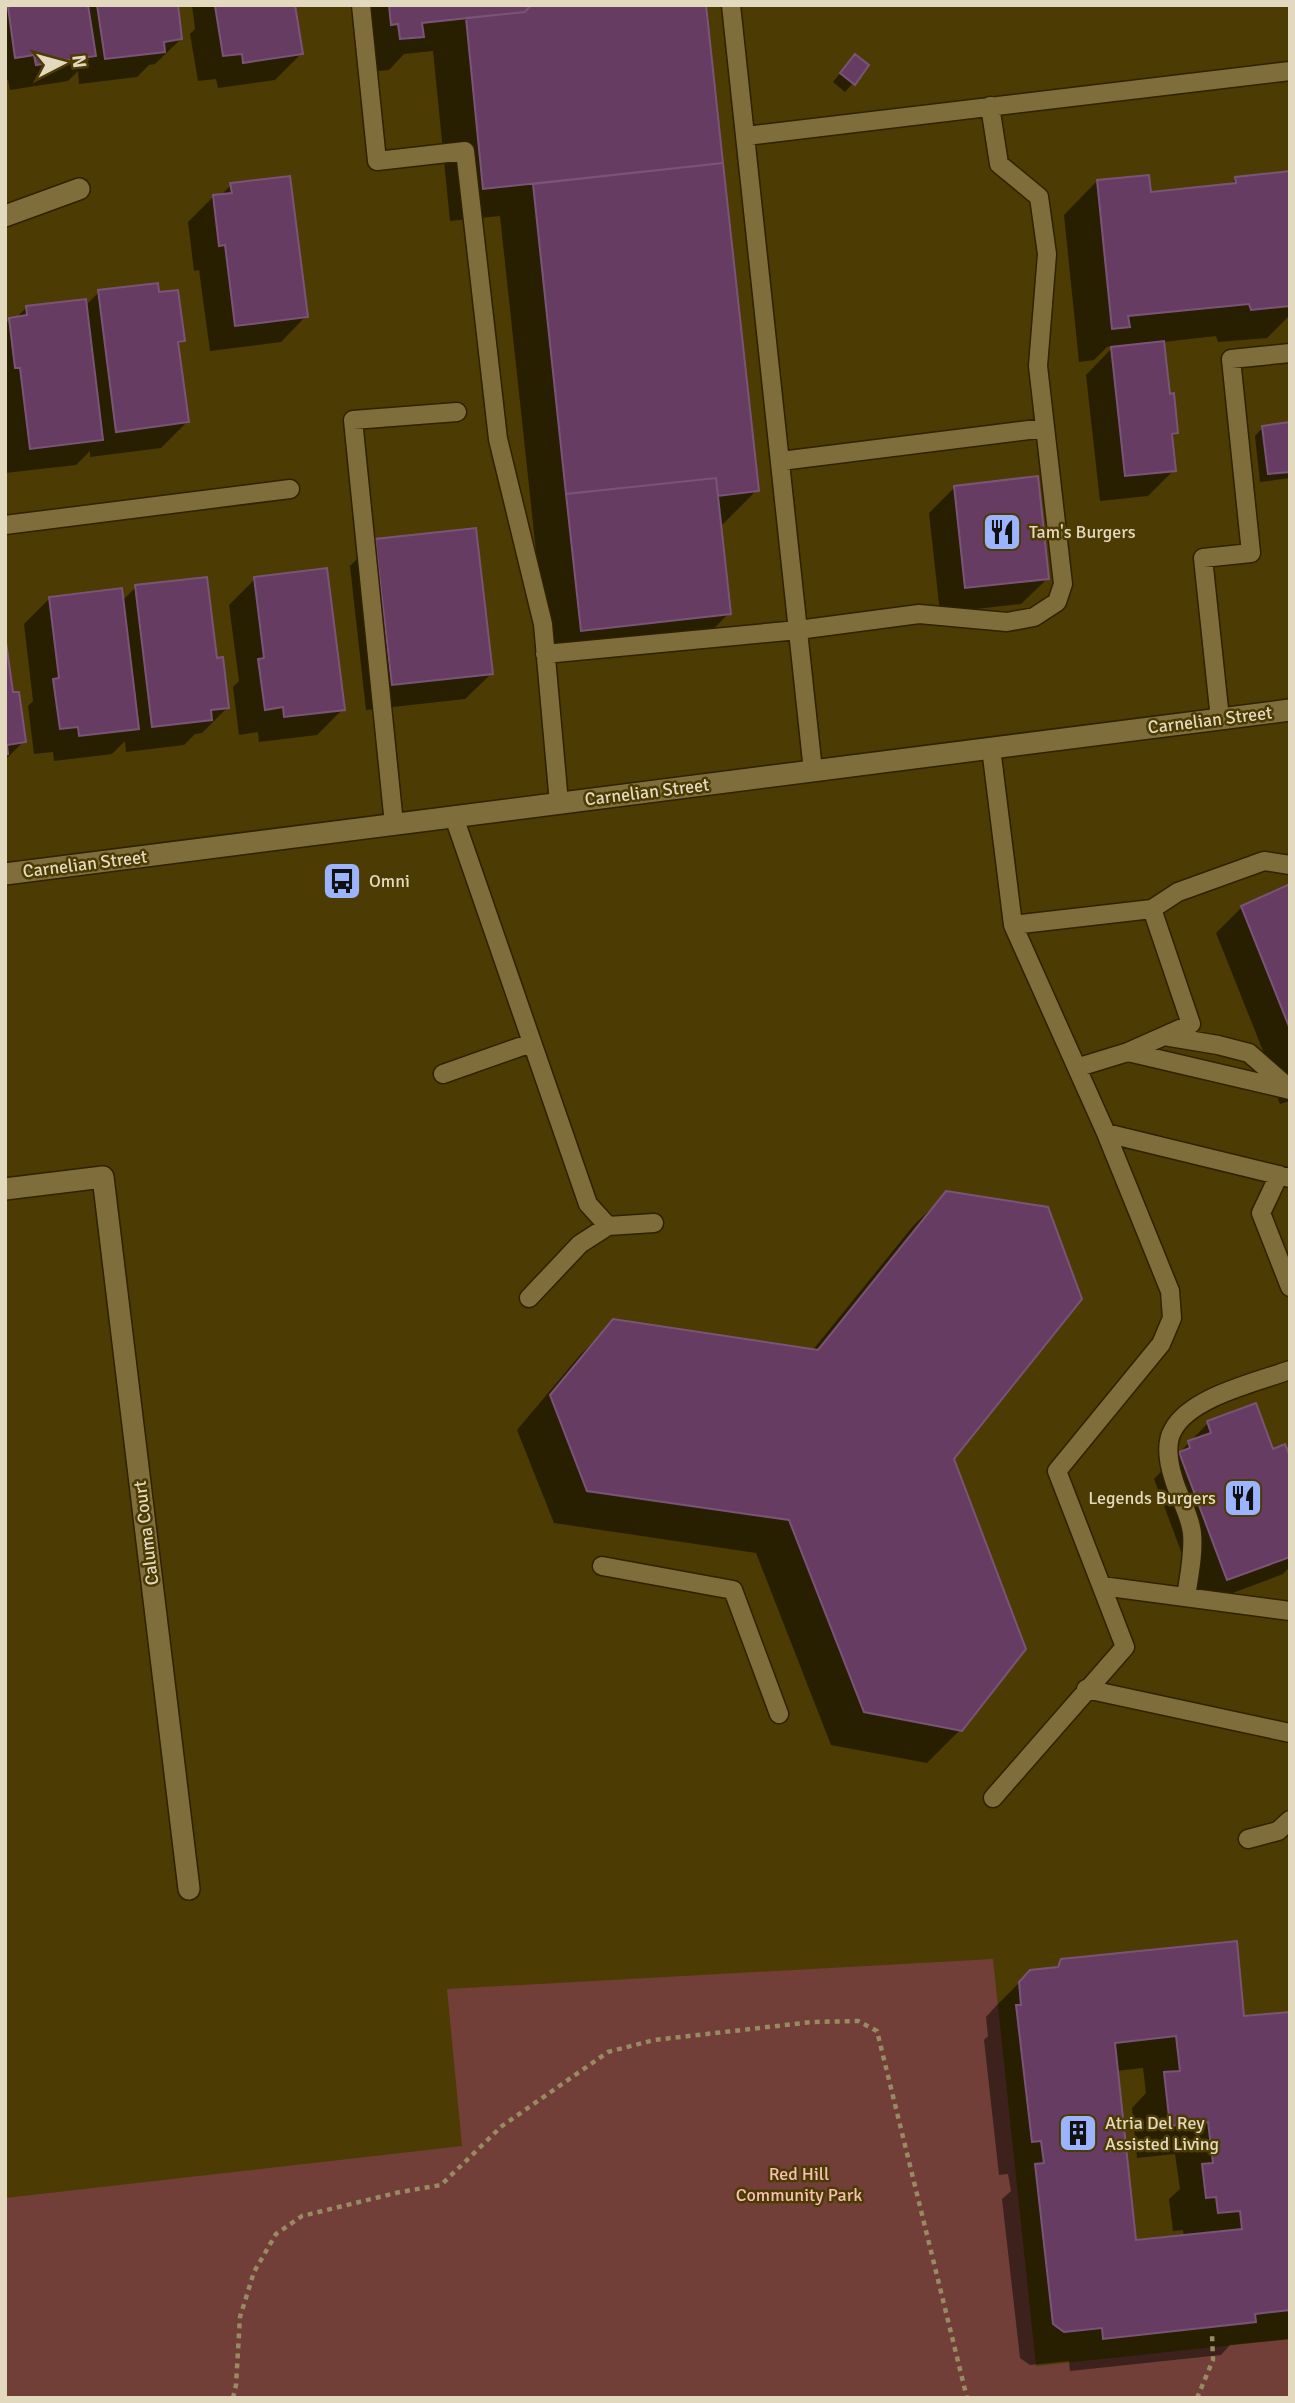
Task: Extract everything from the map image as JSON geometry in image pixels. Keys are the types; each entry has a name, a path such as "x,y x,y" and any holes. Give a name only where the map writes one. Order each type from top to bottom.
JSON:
{"main road":[{"path":"5,216 79,189"},
{"name":"Carnelian Street","path":"5,874 1290,710"},
{"name":"Caluma Court","path":"5,1189 103,1177 189,1889"}],"lane":[{"path":"361,5 377,161 465,151 498,439 543,625 559,803"},
{"path":"731,5 813,771"},
{"path":"746,136 1290,71"},
{"path":"545,654 798,630 919,614 1007,622 1034,617 1057,602 1063,584 1038,366 1047,254 1039,197 999,164 990,106"},
{"path":"1220,719 1203,558 1251,553 1231,359 1290,353"},
{"path":"394,824 353,420 457,412"},
{"path":"781,461 1045,428"},
{"path":"5,525 290,489"},
{"path":"991,748 1013,925 1079,1067 1170,1291 1171,1318 1161,1343 1057,1471 1125,1647 993,1798"},
{"path":"454,817 588,1204 608,1226"},
{"path":"1013,925 1152,909 1178,892 1264,861 1290,865"},
{"path":"1079,1067 1128,1052 1191,1024 1152,909"},
{"path":"1164,1036 1249,1053 1290,1089"},
{"path":"443,1074 531,1043"},
{"path":"1128,1052 1290,1089"},
{"path":"1106,1133 1284,1177 1261,1213 1290,1287"},
{"path":"529,1298 580,1244 608,1226 654,1223"},
{"path":"1186,1597 1192,1556 1192,1530 1172,1477 1168,1452 1172,1431 1190,1411 1220,1395 1290,1370"},
{"path":"602,1566 733,1590 779,1714"},
{"path":"1102,1586 1290,1611"},
{"path":"1086,1689 1290,1733"},
{"path":"1248,1839 1278,1830 1290,1820"}],"path":[{"path":"233,2398 240,2317 254,2272 275,2234 302,2216 441,2185 502,2126 608,2052 654,2040 811,2022 858,2021 877,2031 967,2398"},
{"path":"1197,2398 1213,2360 1212,2333"}],"green space":[{"name":"Red Hill Community Park","path":"993,1959 1036,2366 1290,2339 1290,2398 5,2398 5,2198 462,2146 447,1989"}],"building":[{"path":"88,5 96,56 36,65 34,55 15,58 8,7"},
{"path":"97,5 178,5 182,39 164,42 165,52 105,59"},
{"path":"295,5 303,54 243,63 242,54 223,56 215,6"},
{"path":"389,5 531,5 525,12 422,23 424,37 400,39 398,24 391,25"},
{"path":"531,5 706,5 723,163 483,189 466,18 525,12"},
{"path":"855,54 869,65 855,85 840,73"},
{"path":"723,163 759,491 718,496 716,478 566,494 533,184"},
{"path":"1290,171 1290,306 1251,310 1249,304 1128,316 1130,327 1112,329 1097,180 1149,175 1151,192 1236,183 1235,177"},
{"path":"290,176 308,317 235,326 225,245 219,246 213,195 232,193 230,183"},
{"path":"158,283 159,292 178,290 185,341 178,342 189,422 116,432 98,290"},
{"path":"86,299 103,440 30,449 20,368 15,368 9,318 27,315 26,306"},
{"path":"1164,341 1178,433 1172,434 1176,471 1125,476 1111,347"},
{"path":"1290,422 1290,472 1268,474 1262,426"},
{"name":"Tam's Burgers","path":"1038,476 1049,579 965,588 954,486"},
{"path":"716,478 731,614 581,631 566,494"},
{"path":"476,528 493,674 392,685 375,539"},
{"path":"327,568 345,710 284,717 283,707 265,710 258,659 264,658 254,577"},
{"path":"207,577 217,658 223,657 229,708 211,710 212,720 152,727 135,585"},
{"path":"122,588 139,729 79,736 78,727 60,729 53,679 59,678 49,597"},
{"path":"5,635 13,692 19,692 26,742 7,745 8,754 5,755"},
{"path":"1290,884 1290,1029 1241,906"},
{"path":"946,1191 1048,1207 1082,1299 954,1459 1026,1649 962,1731 864,1712 789,1520 587,1491 550,1395 613,1319 818,1350"},
{"name":"Legends Burgers","path":"1256,1403 1273,1449 1285,1444 1290,1456 1290,1557 1227,1580 1179,1452 1190,1448 1188,1441 1211,1433 1207,1421"},
{"name":"Atria Del Rey Assisted Living","path":"1237,1941 1244,2016 1290,2012 1290,2310 1255,2314 1256,2322 1103,2339 1102,2328 1064,2332 1053,2324 1035,2164 1044,2163 1041,2141 1032,2142 1016,2005 1021,2005 1019,1982 1030,1970 1058,1967 1061,1959","holes":["1176,2036 1180,2071 1164,2072 1170,2126 1208,2122 1213,2163 1202,2164 1206,2198 1216,2197 1218,2213 1240,2211 1242,2229 1136,2240 1115,2043"]}],"place":[{"name":"Tam's Burgers","path":"1002,532"},
{"name":"Omni","path":"342,881"},
{"name":"Legends Burgers","path":"1243,1498"},
{"name":"Atria Del Rey Assisted Living","path":"1078,2133"}]}
